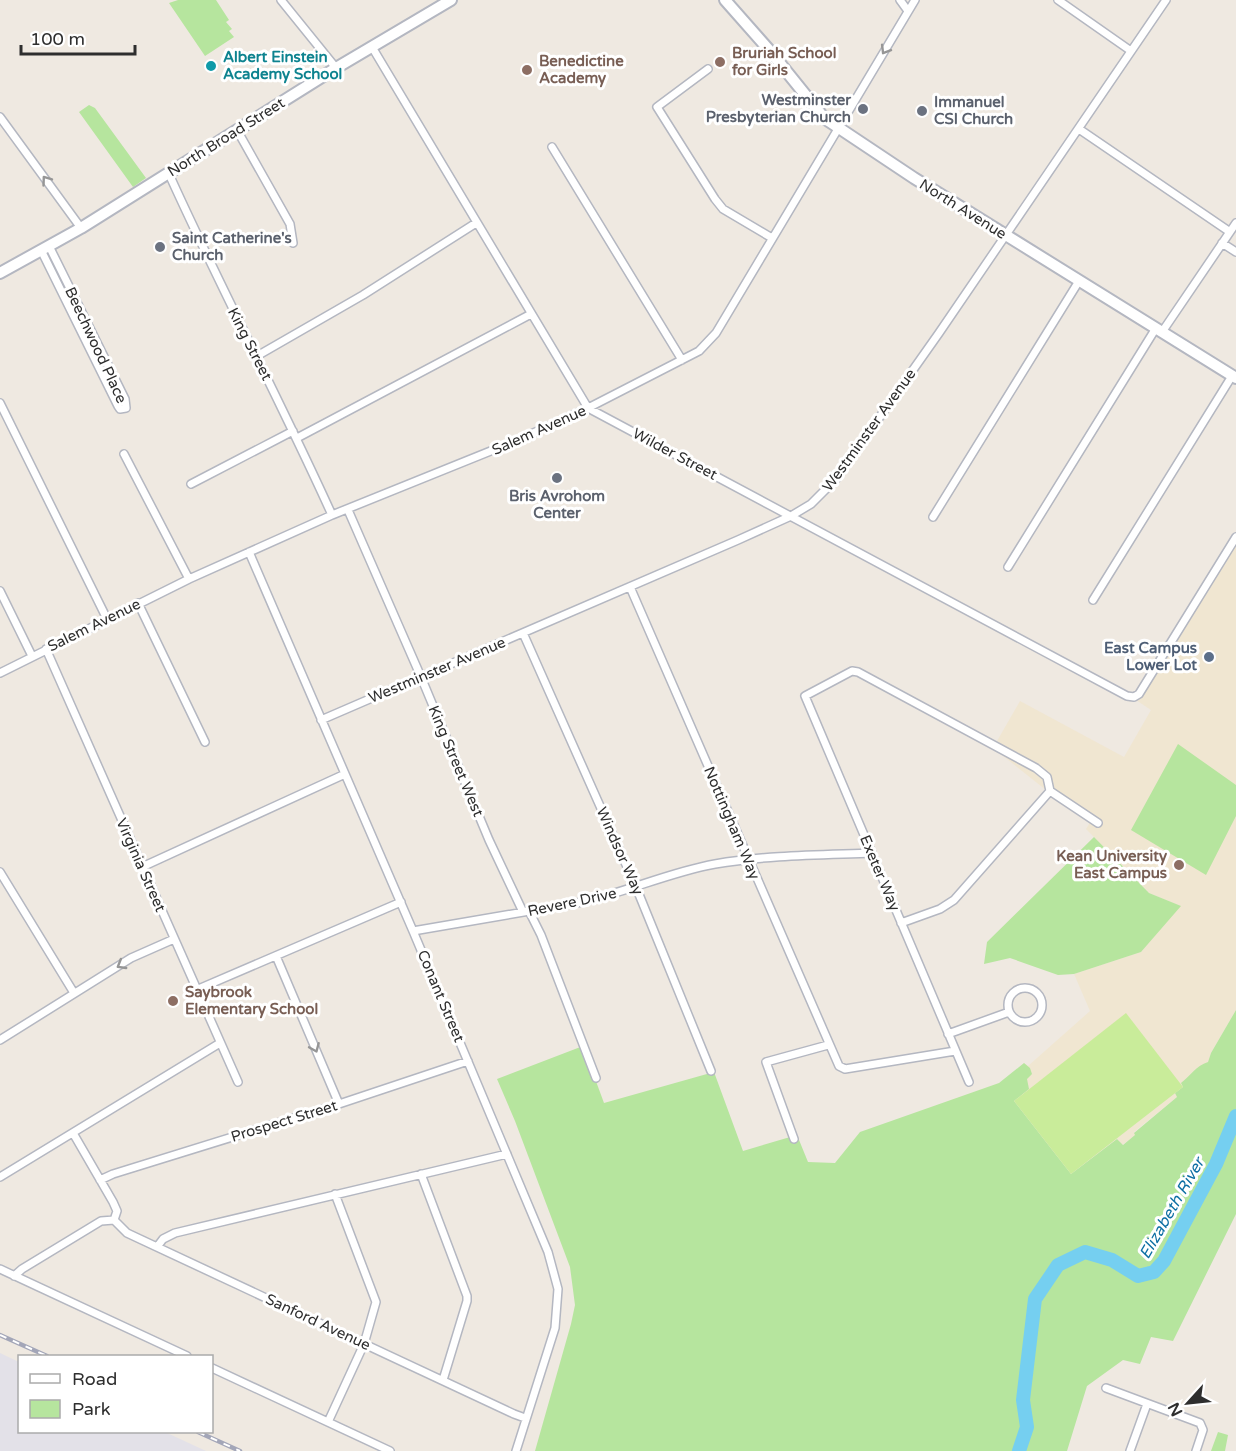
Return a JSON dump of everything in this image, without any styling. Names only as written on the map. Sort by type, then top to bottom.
[{"type":"main road","name":"North Broad Street","points":[[2,268],[81,228],[336,68],[451,0]]},
{"type":"main road","name":"North Avenue","points":[[725,0],[824,118],[1005,235],[1234,377]]},
{"type":"street","points":[[281,0],[336,68]]},
{"type":"street","points":[[900,0],[908,11]]},
{"type":"street","name":"Salem Avenue","points":[[0,673],[189,579],[332,515],[519,440],[588,408],[699,351],[716,333],[915,0]]},
{"type":"street","points":[[1058,0],[1131,51]]},
{"type":"street","name":"Westminster Avenue","points":[[321,720],[630,587],[791,516],[811,504],[836,479],[939,333],[1166,0]]},
{"type":"street","points":[[372,47],[588,408]]},
{"type":"street","points":[[708,69],[657,107],[723,209],[772,238]]},
{"type":"street","points":[[0,117],[81,228]]},
{"type":"street","points":[[1079,129],[1230,232]]},
{"type":"street","points":[[237,130],[290,224],[293,243]]},
{"type":"street","points":[[552,147],[681,360]]},
{"type":"street","name":"King Street","points":[[169,174],[217,280],[257,356],[332,515]]},
{"type":"street","points":[[257,356],[363,295],[476,223]]},
{"type":"street","points":[[1008,567],[1159,330],[1236,223]]},
{"type":"street","points":[[1222,243],[1236,252]]},
{"type":"street","name":"Beechwood Place","points":[[45,248],[78,305],[125,399],[126,408],[120,409],[118,406],[70,309],[45,248]]},
{"type":"street","points":[[933,517],[1079,281]]},
{"type":"street","points":[[70,309],[78,305]]},
{"type":"street","points":[[191,484],[531,314]]},
{"type":"street","points":[[95,360],[103,356]]},
{"type":"street","points":[[1093,600],[1234,377]]},
{"type":"street","points":[[0,403],[106,619]]},
{"type":"street","name":"Wilder Street","points":[[588,408],[1127,696],[1134,697],[1139,694],[1236,537]]},
{"type":"street","points":[[124,454],[189,579]]},
{"type":"street","name":"King Street West","points":[[348,510],[489,840],[526,912],[541,935],[597,1078]]},
{"type":"street","name":"Conant Street","points":[[249,552],[401,902],[548,1252],[558,1289],[555,1328],[516,1451]]},
{"type":"street","name":"Nottingham Way","points":[[630,587],[834,1059],[839,1066],[845,1069],[955,1051]]},
{"type":"street","points":[[0,591],[33,656]]},
{"type":"street","points":[[138,603],[206,742]]},
{"type":"street","name":"Windsor Way","points":[[523,633],[636,887],[711,1071]]},
{"type":"street","name":"Virginia Street","points":[[46,649],[238,1082]]},
{"type":"street","name":"Exeter Way","points":[[969,1082],[806,696],[852,671],[858,672],[1036,768],[1047,777],[1050,791]]},
{"type":"street","points":[[142,867],[345,774]]},
{"type":"street","points":[[901,923],[940,909],[954,900],[1050,791],[1098,823]]},
{"type":"street","name":"Revere Drive","points":[[413,931],[605,897],[698,867],[773,857],[872,853]]},
{"type":"street","points":[[0,872],[74,993]]},
{"type":"street","points":[[196,990],[401,902]]},
{"type":"street","points":[[0,1040],[131,958],[174,939]]},
{"type":"street","points":[[276,956],[339,1104]]},
{"type":"street","points":[[1027,987],[1033,989],[1040,997],[1042,1007],[1032,1020],[1022,1022],[1009,1012],[1007,1002],[1017,989],[1027,987]]},
{"type":"street","points":[[948,1034],[1009,1012]]},
{"type":"street","points":[[0,1177],[220,1043]]},
{"type":"street","points":[[794,1138],[766,1062],[828,1045]]},
{"type":"street","name":"Prospect Street","points":[[100,1180],[113,1173],[339,1104],[468,1061]]},
{"type":"street","points":[[14,1276],[21,1269],[101,1221],[114,1220],[117,1211],[115,1206],[73,1133]]},
{"type":"street","points":[[157,1247],[163,1239],[175,1233],[507,1154]]},
{"type":"street","points":[[421,1174],[467,1296],[443,1380]]},
{"type":"street","points":[[328,1422],[364,1344],[376,1302],[335,1194]]},
{"type":"street","name":"Sanford Avenue","points":[[114,1220],[126,1233],[525,1418]]},
{"type":"street","points":[[0,1269],[186,1355]]},
{"type":"street","points":[[213,1368],[390,1451]]},
{"type":"street","points":[[1106,1389],[1200,1423],[1203,1430],[1196,1451]]},
{"type":"street","points":[[1130,1451],[1147,1404]]},
{"type":"shaded area","name":"Kean University East Campus","points":[[1236,542],[1236,1010],[1208,1062],[1177,1097],[1134,1132],[1136,1135],[1122,1145],[1117,1139],[1071,1174],[1014,1101],[1024,1063],[1028,1066],[1090,1011],[1074,974],[1141,952],[1180,906],[1149,893],[1086,829],[1091,821],[1046,790],[993,748],[1020,701],[1124,757],[1151,710],[1136,700],[1206,586]]},
{"type":"shaded area","points":[[0,1353],[18,1362],[18,1433],[167,1433],[206,1451],[0,1451]]},
{"type":"green space","points":[[178,0],[216,0],[229,20],[226,22],[232,29],[229,31],[234,37],[205,56],[169,3]]},
{"type":"green space","points":[[89,105],[95,108],[146,178],[133,187],[79,112]]},
{"type":"green space","points":[[1178,744],[1236,785],[1236,816],[1206,875],[1131,830]]},
{"type":"green space","points":[[1094,837],[1149,893],[1181,906],[1141,952],[1074,974],[1058,975],[1010,958],[984,964],[987,942]]},
{"type":"green space","points":[[1236,1010],[1236,1214],[1173,1341],[1151,1337],[1140,1364],[1123,1360],[1087,1386],[1067,1451],[535,1451],[575,1305],[570,1267],[497,1079],[583,1046],[604,1103],[714,1072],[743,1151],[797,1135],[808,1162],[835,1163],[860,1132],[999,1083],[1024,1063],[1030,1068],[1032,1074],[1027,1079],[1029,1089],[1014,1101],[1071,1174],[1117,1139],[1123,1145],[1177,1097],[1175,1093],[1183,1087],[1181,1083],[1197,1068],[1208,1062]]},
{"type":"green space","points":[[1126,1013],[1183,1087],[1071,1174],[1014,1101]]},
{"type":"green space","points":[[1218,1432],[1228,1435],[1225,1451],[1211,1451]]},
{"type":"waterway","name":"Elizabeth River","points":[[1019,1451],[1027,1427],[1023,1400],[1035,1299],[1058,1265],[1085,1252],[1112,1260],[1138,1276],[1154,1272],[1164,1261],[1216,1164],[1236,1116]]},
{"type":"railway","points":[[0,1335],[45,1355]]},
{"type":"railway","points":[[200,1433],[240,1451]]},
{"type":"place","name":"Bruriah School for Girls","points":[[720,62]]},
{"type":"place","name":"Albert Einstein Academy School","points":[[211,66]]},
{"type":"place","name":"Benedictine Academy","points":[[527,70]]},
{"type":"place","name":"Westminster Presbyterian Church","points":[[863,109]]},
{"type":"place","name":"Immanuel CSI Church","points":[[922,111]]},
{"type":"place","name":"Saint Catherine's Church","points":[[160,247]]},
{"type":"place","name":"Bris Avrohom Center","points":[[557,478]]},
{"type":"place","name":"East Campus Lower Lot","points":[[1209,657]]},
{"type":"place","name":"Kean University East Campus","points":[[1179,865]]},
{"type":"place","name":"Saybrook Elementary School","points":[[173,1001]]}]
